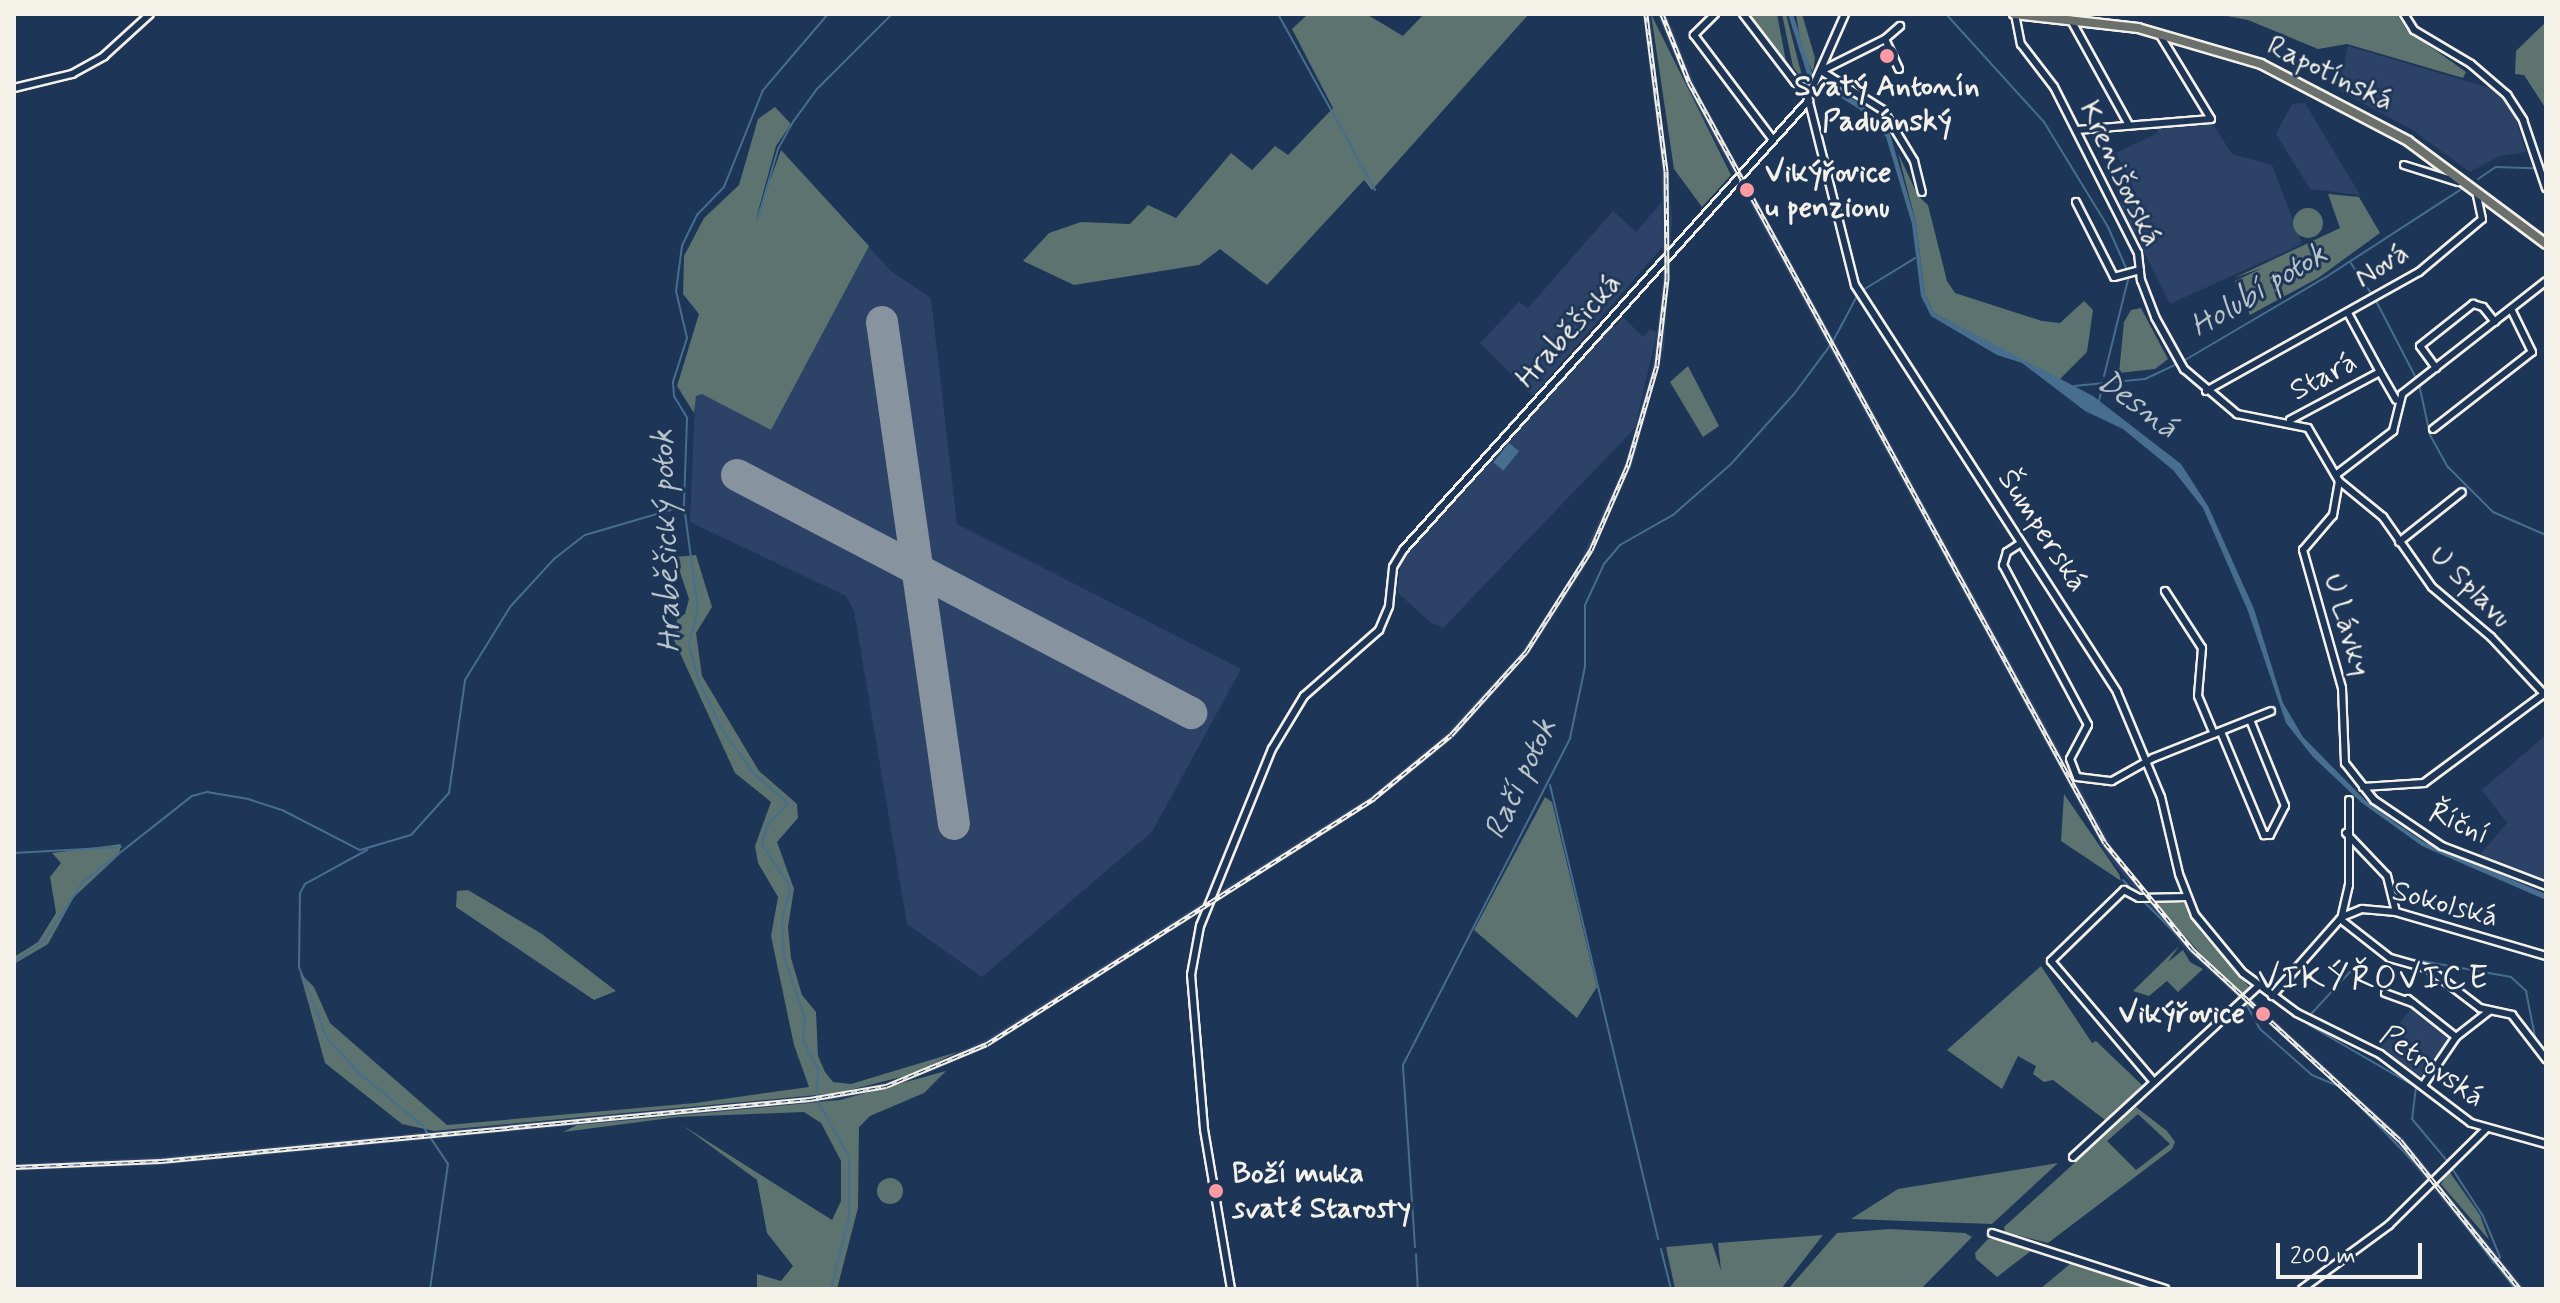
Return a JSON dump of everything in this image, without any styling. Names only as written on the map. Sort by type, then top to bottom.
[{"type":"main road","name":"Rapotínská","points":[[2014,14],[2071,19],[2159,33],[2233,54],[2307,85],[2396,133],[2471,183],[2546,244]]},
{"type":"street","points":[[14,88],[72,74],[104,56],[150,14]]},
{"type":"street","points":[[1715,14],[1695,36],[1773,140]]},
{"type":"street","points":[[1743,14],[1795,82],[1809,91],[1845,14]]},
{"type":"street","name":"Krenišovská","points":[[2014,14],[2021,44],[2054,87],[2138,253],[2140,270],[2155,317],[2176,359],[2206,391]]},
{"type":"street","points":[[2404,14],[2414,30],[2485,75],[2523,120],[2546,188]]},
{"type":"street","points":[[2071,19],[2129,125]]},
{"type":"street","points":[[1820,73],[1885,39],[1900,26]]},
{"type":"street","points":[[2077,130],[2211,119],[2159,33]]},
{"type":"street","points":[[1885,39],[1899,69]]},
{"type":"street","points":[[1820,73],[1883,110],[1914,161],[1922,192]]},
{"type":"street","name":"Šumperská","points":[[1809,91],[1858,293],[2104,669],[2147,761],[2187,897],[2205,930],[2258,986]]},
{"type":"street","name":"Hraběšická","points":[[1231,1289],[1204,1129],[1191,992],[1196,940],[1260,775],[1294,709],[1315,685],[1371,641],[1389,606],[1393,567],[1404,549],[1809,100]]},
{"type":"street","name":"Nová","points":[[2206,391],[2419,272],[2484,215],[2478,195],[2457,181],[2404,165]]},
{"type":"street","points":[[2076,202],[2114,277],[2140,270]]},
{"type":"street","points":[[2338,478],[2393,431],[2396,400],[2546,281]]},
{"type":"street","points":[[2436,368],[2420,346],[2473,304],[2483,307],[2495,322]]},
{"type":"street","points":[[2433,429],[2532,352],[2511,309]]},
{"type":"street","name":"Stará","points":[[2348,313],[2396,400]]},
{"type":"street","name":"Stará","points":[[2289,421],[2380,372]]},
{"type":"street","points":[[2206,391],[2237,414],[2260,421],[2289,421]]},
{"type":"street","name":"U Splavu","points":[[2289,421],[2308,428],[2338,478],[2383,517],[2432,587],[2491,637],[2545,695]]},
{"type":"street","name":"U Lávky","points":[[2338,478],[2333,515],[2303,550],[2342,688],[2345,763],[2363,787]]},
{"type":"street","name":"U Splavu","points":[[2399,542],[2462,492]]},
{"type":"street","points":[[2021,543],[2007,552],[2003,565],[2088,725],[2070,759],[2073,774],[2084,780],[2112,781],[2147,761],[2271,711]]},
{"type":"street","points":[[2165,591],[2202,648],[2198,696],[2264,835],[2270,835],[2283,816],[2285,806],[2250,720]]},
{"type":"street","points":[[2363,787],[2424,783],[2545,695]]},
{"type":"street","name":"Říční","points":[[2363,787],[2389,812],[2442,846],[2546,886]]},
{"type":"street","points":[[2272,996],[2345,915],[2349,880],[2346,835],[2349,800]]},
{"type":"street","points":[[2346,835],[2387,876],[2396,912]]},
{"type":"street","points":[[2154,1082],[2051,961],[2124,890],[2139,898],[2187,897]]},
{"type":"street","name":"Sokolská","points":[[2345,915],[2396,912],[2546,956]]},
{"type":"street","points":[[2345,915],[2390,958],[2429,969],[2489,1011],[2517,1019],[2546,1059]]},
{"type":"street","points":[[2073,1157],[2258,986]]},
{"type":"street","name":"Petrovská","points":[[2258,986],[2424,1084],[2458,1114],[2485,1130],[2546,1144]]},
{"type":"street","points":[[2385,993],[2410,1001],[2456,1037]]},
{"type":"street","points":[[2424,1084],[2456,1037],[2489,1011]]},
{"type":"street","points":[[2302,1289],[2389,1225],[2485,1130]]},
{"type":"street","points":[[1992,1233],[2114,1268],[2165,1289]]},
{"type":"shaded area","points":[[1643,14],[1650,14],[1672,218],[1664,349],[1632,466],[1584,569],[1529,654],[1454,738],[1376,801],[989,1047],[890,1089],[823,1102],[162,1165],[14,1171],[14,1164],[161,1157],[822,1095],[888,1082],[985,1040],[1372,795],[1448,732],[1523,650],[1578,566],[1625,464],[1653,364],[1663,279],[1662,171]]},
{"type":"shaded area","points":[[1657,14],[1666,14],[1698,92],[2114,850],[2193,945],[2403,1138],[2525,1289],[2515,1289],[2383,1128],[2187,951],[2107,855],[1691,96]]},
{"type":"shaded area","points":[[1788,14],[1793,14],[1812,73],[1862,105],[1890,134],[1916,223],[1925,295],[1934,313],[2093,396],[2181,464],[2208,506],[2254,609],[2283,703],[2303,737],[2365,800],[2424,842],[2546,894],[2546,900],[2422,846],[2362,803],[2313,757],[2286,723],[2248,611],[2203,508],[2173,470],[2123,429],[2085,411],[2022,363],[1997,355],[1931,316],[1921,296],[1912,224],[1886,137],[1859,109],[1808,77]]},
{"type":"shaded area","points":[[2348,46],[2497,90],[2514,112],[2526,152],[2500,156],[2470,172],[2411,129],[2338,90]]},
{"type":"shaded area","points":[[2305,103],[2360,195],[2310,189],[2276,134],[2292,104]]},
{"type":"shaded area","points":[[2210,120],[2232,154],[2272,165],[2302,244],[2170,304],[2119,202],[2136,193],[2116,153],[2158,133],[2156,125]]},
{"type":"shaded area","points":[[788,160],[892,272],[931,298],[957,524],[1241,669],[1152,832],[982,977],[907,924],[854,611],[846,596],[690,522],[696,377]]},
{"type":"shaded area","points":[[1662,202],[1663,246],[1533,396],[1480,343],[1519,302],[1528,308],[1613,211],[1636,232]]},
{"type":"shaded area","points":[[1623,317],[1643,337],[1650,329],[1657,332],[1635,428],[1443,628],[1431,623],[1397,592],[1401,559],[1607,325],[1615,327]]},
{"type":"shaded area","points":[[1509,443],[1519,451],[1503,471],[1493,462]]},
{"type":"shaded area","points":[[2546,735],[2546,883],[2478,857],[2507,823],[2482,790]]},
{"type":"shaded area","points":[[2413,1006],[2451,1039],[2424,1079],[2378,1051]]},
{"type":"green space","points":[[1308,14],[1366,14],[1403,36],[1424,14],[1529,14],[1372,190],[1364,180],[1267,285],[1220,249],[1199,265],[1074,285],[1023,261],[1049,233],[1081,222],[1130,224],[1148,205],[1176,218],[1231,153],[1252,170],[1275,146],[1288,155],[1333,108],[1292,29]]},
{"type":"green space","points":[[1651,14],[1731,175],[1702,207],[1674,169]]},
{"type":"green space","points":[[1747,14],[1777,14],[1787,67]]},
{"type":"green space","points":[[1782,14],[1786,14],[1803,80],[1793,67]]},
{"type":"green space","points":[[1796,14],[1802,14],[1815,58],[1813,72],[1802,51]]},
{"type":"green space","points":[[2216,14],[2397,14],[2406,29],[2466,72],[2463,78],[2347,44],[2318,49],[2248,20]]},
{"type":"green space","points":[[2546,22],[2546,109],[2524,75],[2515,74],[2516,51]]},
{"type":"green space","points":[[775,107],[791,124],[776,146],[756,219],[781,150],[869,246],[771,430],[702,394],[696,396],[694,413],[677,386],[699,314],[683,294],[684,256],[704,218],[739,185],[758,119]]},
{"type":"green space","points":[[1898,153],[1918,196],[1928,205],[1947,281],[1955,293],[2042,321],[2060,323],[2084,301],[2093,310],[2087,352],[2059,380],[1934,313],[1925,295],[1916,223]]},
{"type":"green space","points":[[2328,194],[2359,197],[2380,233],[2318,278],[2250,315],[2235,281],[2262,268],[2234,278],[2340,228]]},
{"type":"green space","points":[[2308,208],[2319,212],[2323,223],[2319,234],[2308,238],[2297,234],[2293,223],[2297,212]]},
{"type":"green space","points":[[2141,308],[2168,359],[2155,369],[2119,373],[2124,322],[2131,310]]},
{"type":"green space","points":[[1688,366],[1719,426],[1703,437],[1670,382]]},
{"type":"green space","points":[[696,555],[712,607],[696,633],[702,676],[759,771],[797,804],[798,818],[777,842],[794,889],[788,927],[791,958],[802,995],[816,1012],[818,1056],[825,1072],[833,1082],[851,1084],[957,1052],[913,1074],[838,1093],[434,1131],[402,1124],[325,1063],[300,973],[314,987],[330,1023],[447,1125],[695,1103],[809,1087],[794,1045],[771,936],[778,897],[758,863],[755,846],[771,802],[735,773],[674,640],[677,619],[685,614],[689,599],[675,557]]},
{"type":"green space","points":[[2064,794],[2119,874],[2121,881],[2061,841]]},
{"type":"green space","points":[[1545,797],[1552,802],[1597,987],[1577,1018],[1474,930]]},
{"type":"green space","points":[[121,844],[119,855],[74,897],[48,944],[14,964],[14,957],[38,942],[56,913],[50,877],[61,863],[52,853]]},
{"type":"green space","points":[[468,890],[542,934],[616,991],[594,1000],[456,907],[457,891]]},
{"type":"green space","points":[[2153,900],[2184,901],[2200,931],[2251,989],[2245,995],[2215,970]]},
{"type":"green space","points":[[2179,946],[2168,962],[2183,950],[2190,962],[2203,969],[2178,992],[2167,981],[2149,996],[2133,991]]},
{"type":"green space","points":[[2041,966],[2092,1043],[2096,1041],[2143,1086],[2105,1120],[2053,1080],[2044,1082],[2033,1074],[2036,1066],[2018,1056],[2002,1089],[1947,1050]]},
{"type":"green space","points":[[946,1071],[924,1093],[870,1116],[859,1127],[858,1208],[837,1289],[757,1289],[757,1274],[781,1281],[793,1266],[767,1233],[757,1180],[682,1125],[832,1220],[841,1201],[841,1161],[821,1123],[804,1112],[678,1117],[563,1132],[577,1125],[840,1100]]},
{"type":"green space","points":[[2136,1107],[2167,1131],[2175,1142],[2172,1149],[2048,1243],[2005,1232],[2004,1227]],"holes":[[[2138,1114],[2170,1144],[2136,1170],[2107,1141]]]},
{"type":"green space","points":[[2058,1163],[1992,1224],[1851,1219],[1898,1189]]},
{"type":"green space","points":[[2449,1171],[2480,1215],[2489,1240],[2441,1184]]},
{"type":"green space","points":[[890,1178],[899,1182],[903,1191],[899,1200],[890,1204],[881,1200],[877,1191],[881,1182]]},
{"type":"green space","points":[[1890,1229],[1965,1233],[1972,1237],[1921,1289],[1788,1289],[1837,1233]]},
{"type":"green space","points":[[1823,1235],[1781,1289],[1675,1289],[1666,1247],[1712,1243],[1721,1270],[1718,1243]]},
{"type":"green space","points":[[1988,1239],[2036,1247],[1997,1277],[1976,1259],[1975,1253]]},
{"type":"green space","points":[[2076,1259],[2156,1289],[2040,1289]]},
{"type":"waterway","name":"Hraběšický potok","points":[[828,14],[763,90],[724,187],[697,215],[682,246],[676,291],[687,338],[673,382],[674,396],[687,418],[684,506],[698,609],[689,646],[699,681],[722,730],[756,776],[788,803],[767,826],[762,844],[790,887],[782,922],[784,957],[805,1019],[803,1041],[818,1069],[817,1100],[849,1156],[849,1218],[831,1289]]},
{"type":"waterway","points":[[757,221],[778,149],[793,122],[816,90],[892,14]]},
{"type":"waterway","points":[[1278,14],[1375,190]]},
{"type":"waterway","points":[[1946,14],[2044,122],[2108,227],[2127,270]]},
{"type":"waterway","name":"Holubí potok","points":[[2478,179],[2496,167],[2534,168]]},
{"type":"waterway","name":"Holubí potok","points":[[2074,386],[2145,379],[2180,363],[2326,277],[2460,190]]},
{"type":"waterway","name":"Račí potok","points":[[1863,290],[1915,258]]},
{"type":"waterway","points":[[2350,262],[2372,295]]},
{"type":"waterway","name":"Desná","points":[[2104,376],[2129,276]]},
{"type":"waterway","name":"Račí potok","points":[[1415,1247],[1403,1065],[1570,738],[1585,667],[1585,605],[1604,564],[1620,545],[1673,515],[1731,464],[1794,394],[1832,343],[1858,294]]},
{"type":"waterway","points":[[2376,301],[2416,378]]},
{"type":"waterway","points":[[2419,384],[2430,435],[2448,467],[2493,512],[2546,535]]},
{"type":"waterway","name":"Desná","points":[[2098,405],[2102,387]]},
{"type":"waterway","points":[[14,962],[44,941],[83,882],[192,796],[207,792],[248,799],[284,811],[360,850],[411,835],[449,793],[465,680],[510,607],[554,559],[585,535],[684,506]]},
{"type":"waterway","points":[[1550,785],[1658,1239]]},
{"type":"waterway","points":[[2346,808],[2347,840]]},
{"type":"waterway","points":[[14,853],[121,847]]},
{"type":"waterway","points":[[367,850],[305,884],[300,893],[299,967],[327,1038],[359,1073],[422,1125],[448,1164],[430,1289]]},
{"type":"waterway","points":[[2347,911],[2352,858]]},
{"type":"waterway","points":[[2123,880],[2136,894]]},
{"type":"waterway","points":[[2143,901],[2242,999]]},
{"type":"waterway","points":[[2380,946],[2394,956],[2511,977],[2526,991],[2536,1042]]},
{"type":"waterway","points":[[2311,1014],[2360,961]]},
{"type":"waterway","points":[[2245,1002],[2260,1029],[2312,1075],[2342,1088],[2431,1180]]},
{"type":"waterway","points":[[2225,1022],[2245,1003]]},
{"type":"waterway","points":[[2309,1025],[2416,1087],[2412,1119],[2448,1162]]},
{"type":"waterway","points":[[2140,1100],[2221,1026]]},
{"type":"waterway","points":[[2453,1170],[2483,1216],[2500,1257],[2495,1263],[2515,1289]]},
{"type":"waterway","points":[[2435,1185],[2494,1263]]},
{"type":"waterway","points":[[1661,1249],[1671,1289]]},
{"type":"waterway","name":"Račí potok","points":[[1416,1254],[1418,1289]]},
{"type":"runway","points":[[882,322],[954,824]]},
{"type":"runway","points":[[737,475],[1191,713]]},
{"type":"railway","points":[[14,1167],[161,1161],[810,1099],[886,1086],[987,1044],[1374,798],[1451,735],[1526,652],[1591,550],[1628,465],[1657,365],[1667,279],[1666,171],[1646,14]]},
{"type":"railway","points":[[1662,14],[1689,82],[2105,843],[2192,949],[2400,1140],[2520,1289]]},
{"type":"place","name":"Svatý Antonín Paduánský","points":[[1887,56]]},
{"type":"place","name":"Vikýřovice u penzionu","points":[[1747,190]]},
{"type":"place","name":"Vikýřovice","points":[[2263,1014]]},
{"type":"place","name":"Boží muka svaté Starosty","points":[[1216,1191]]},
{"type":"district","name":"VIKÝŘOVICE","points":[[2374,979]]}]
